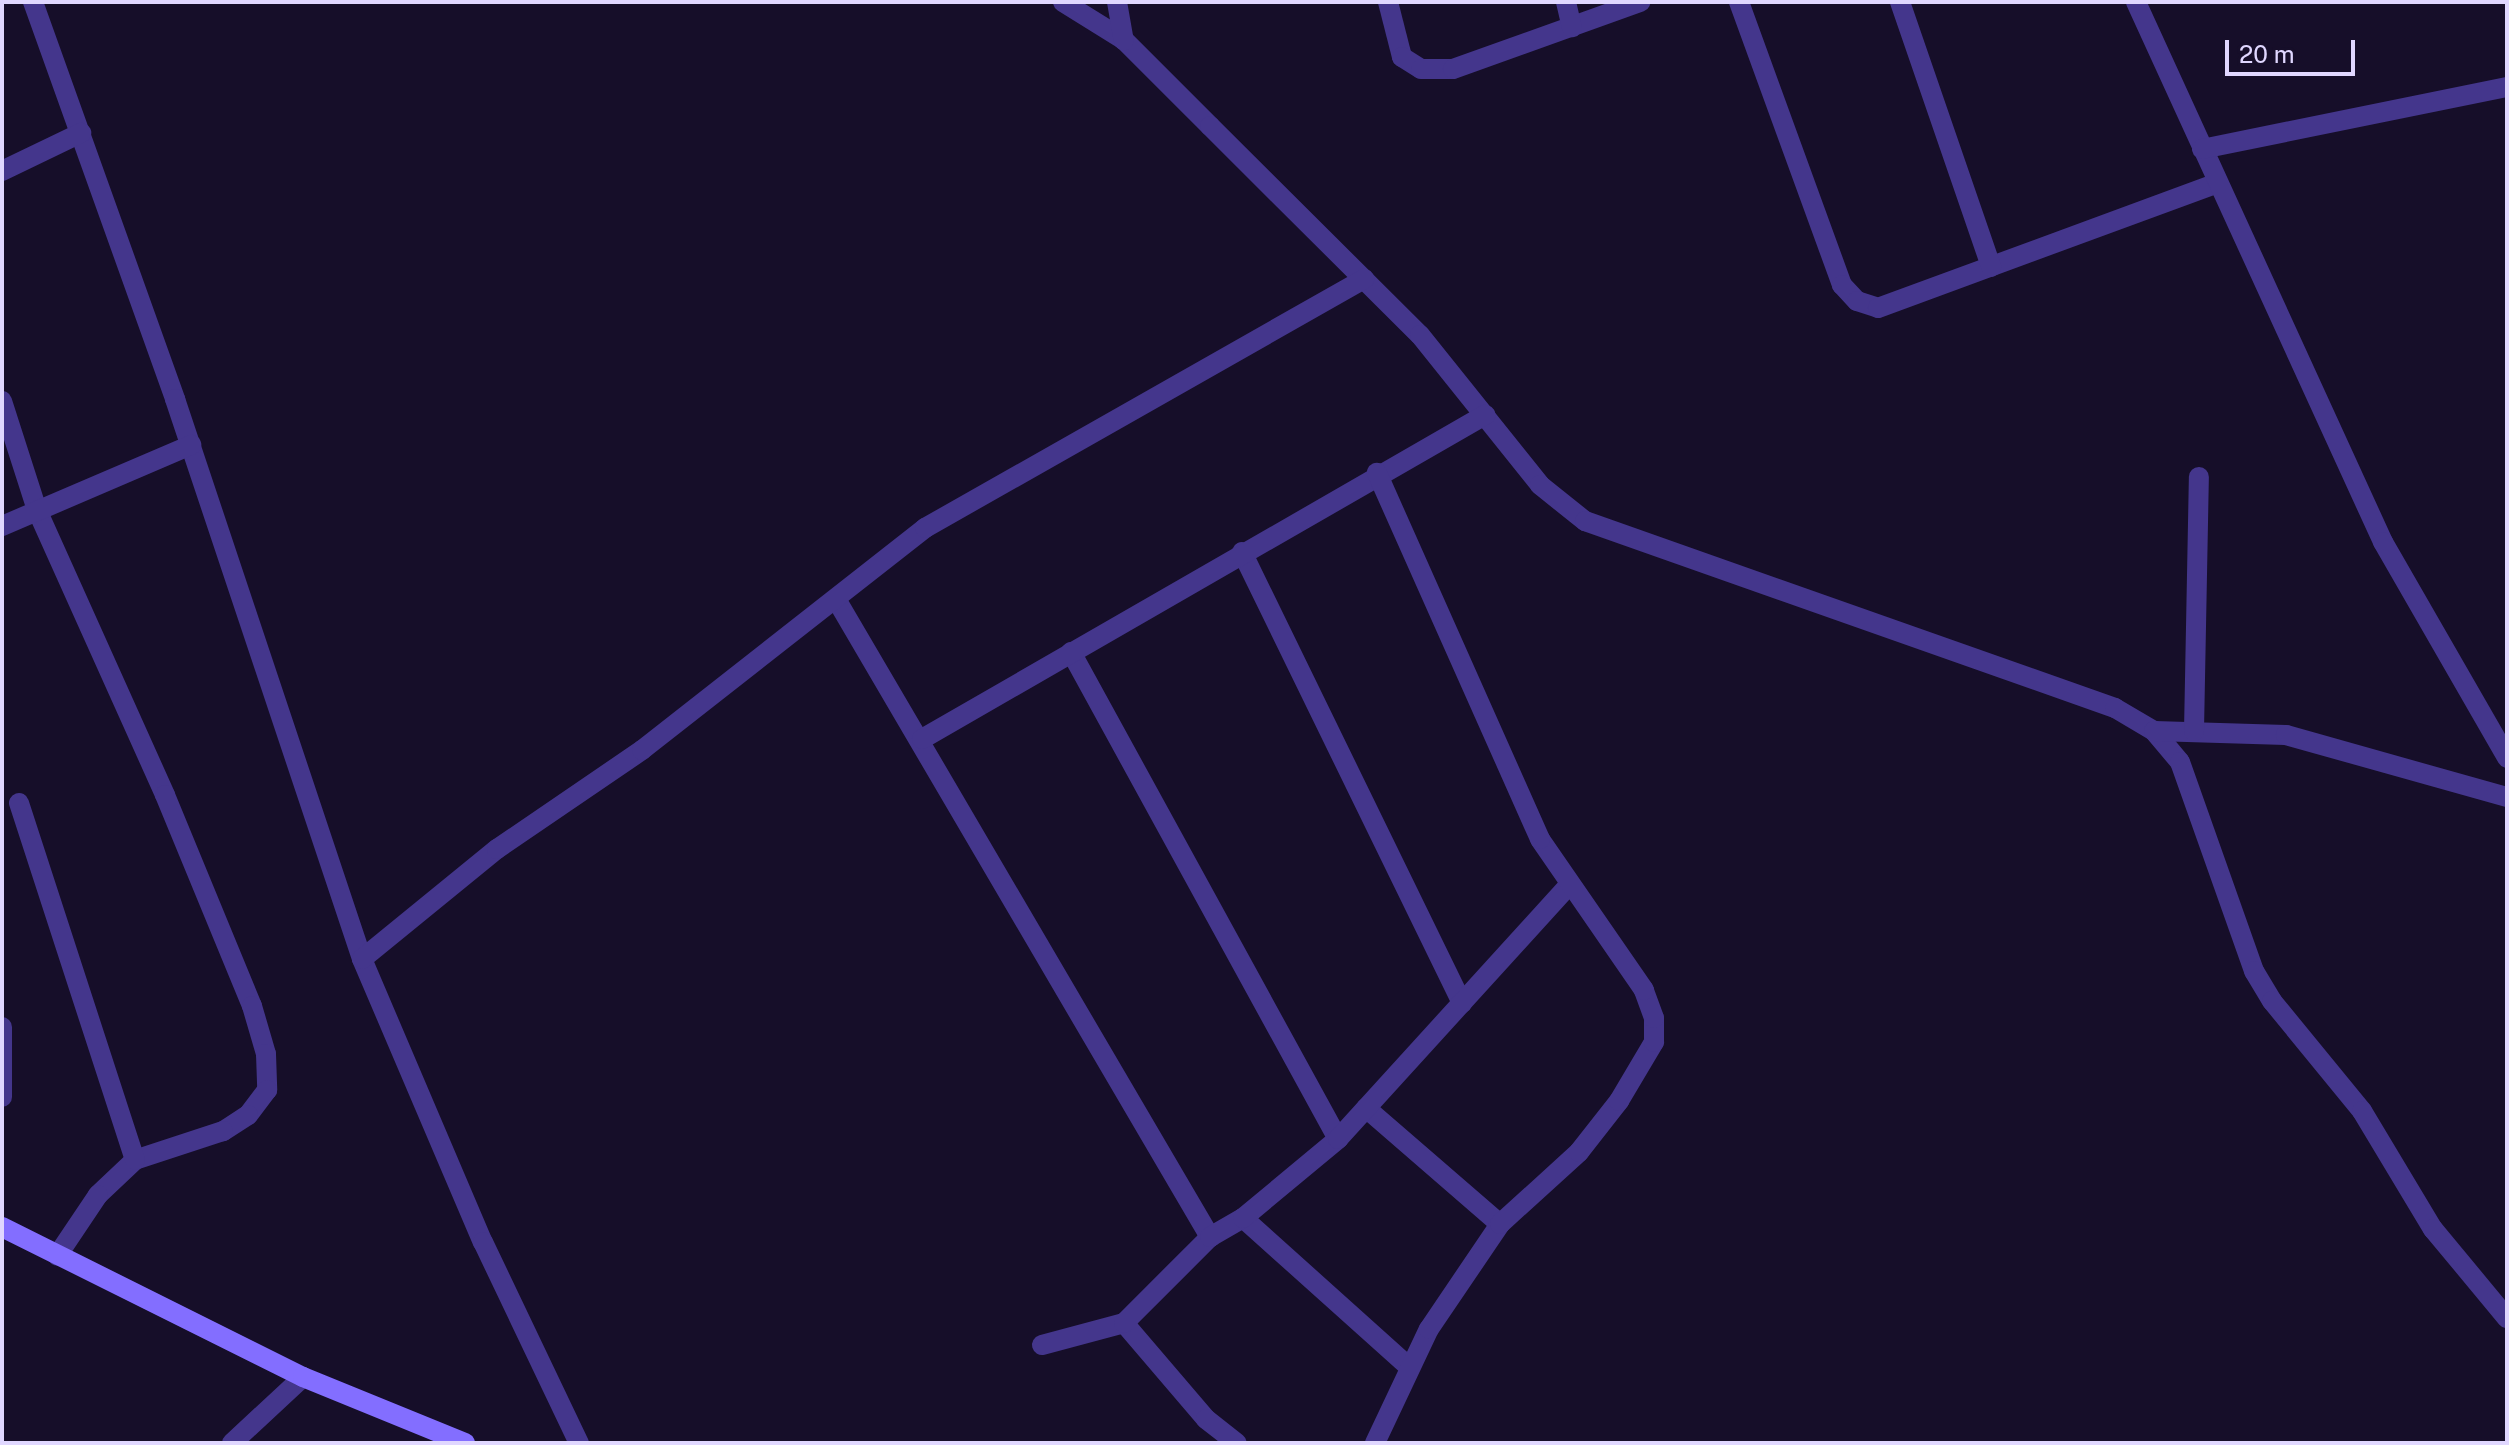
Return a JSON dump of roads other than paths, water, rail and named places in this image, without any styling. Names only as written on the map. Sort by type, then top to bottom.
[{"type":"main road","points":[[2,1227],[303,1377],[465,1443]]},
{"type":"street","points":[[33,2],[191,445],[362,959],[483,1242],[579,1443]]},
{"type":"street","points":[[1063,2],[1124,40],[1420,335],[1540,485],[1585,521],[2115,708],[2154,731],[2180,762],[2254,971],[2272,1001],[2362,1111],[2433,1229],[2507,1318]]},
{"type":"street","points":[[1117,2],[1124,40]]},
{"type":"street","points":[[1388,2],[1402,57],[1421,69],[1453,69],[1640,2]]},
{"type":"street","points":[[1566,2],[1572,27]]},
{"type":"street","points":[[1739,2],[1842,285],[1857,301],[1878,308],[2218,183]]},
{"type":"street","points":[[1900,2],[1991,267]]},
{"type":"street","points":[[2136,2],[2383,542],[2507,758]]},
{"type":"street","points":[[2202,149],[2507,87]]},
{"type":"street","points":[[2,171],[81,133]]},
{"type":"street","points":[[362,959],[497,849],[642,750],[925,528],[1364,279]]},
{"type":"street","points":[[2,401],[37,510],[165,795],[252,1006],[266,1054],[267,1090],[248,1115],[223,1131],[175,1142],[135,1160],[98,1195],[57,1256]]},
{"type":"street","points":[[922,739],[1377,473],[1485,415]]},
{"type":"street","points":[[2,526],[191,445]]},
{"type":"street","points":[[1375,1443],[1410,1368],[1500,1224],[1579,1152],[1619,1101],[1654,1042],[1654,1018],[1644,990],[1540,839],[1377,473]]},
{"type":"street","points":[[2194,731],[2199,477]]},
{"type":"street","points":[[1242,552],[1462,1003]]},
{"type":"street","points":[[836,599],[922,739],[1210,1237]]},
{"type":"street","points":[[1071,652],[1338,1139]]},
{"type":"street","points":[[2154,731],[2286,735],[2507,797]]},
{"type":"street","points":[[19,803],[135,1160]]},
{"type":"street","points":[[1042,1345],[1124,1323],[1210,1237],[1243,1218],[1338,1139],[1569,885]]},
{"type":"street","points":[[2,1027],[2,1097]]},
{"type":"street","points":[[1366,1108],[1500,1224]]},
{"type":"street","points":[[1243,1218],[1410,1368]]},
{"type":"street","points":[[1124,1323],[1206,1419],[1237,1443]]},
{"type":"street","points":[[232,1443],[303,1377]]}]
